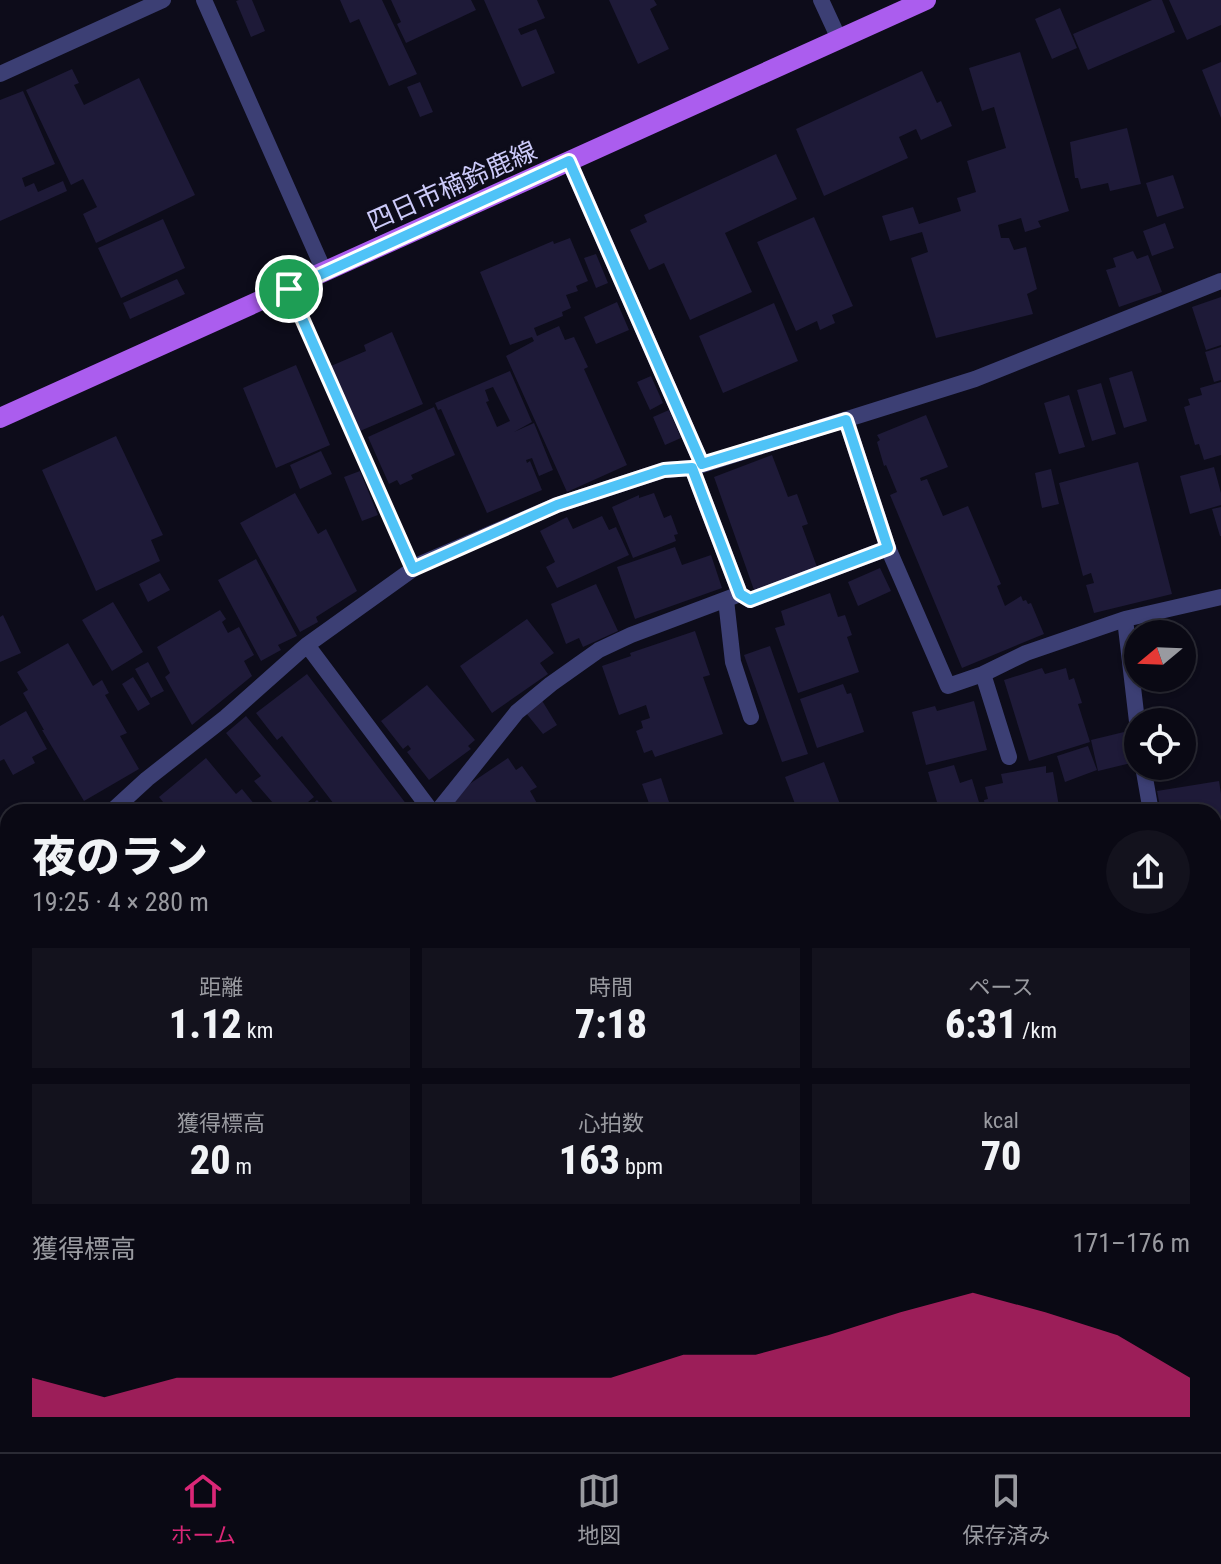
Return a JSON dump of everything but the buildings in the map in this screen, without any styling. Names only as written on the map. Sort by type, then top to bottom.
[{"type":"main road","name":"四日市楠鈴鹿線","points":[[0,418],[926,0]]},
{"type":"street","points":[[0,74],[163,0]]},
{"type":"street","points":[[204,0],[325,273]]},
{"type":"street","points":[[821,0],[839,39]]},
{"type":"street","points":[[569,161],[697,466],[739,598],[733,662],[751,717]]},
{"type":"street","points":[[120,804],[226,717],[307,645],[413,569],[557,505],[664,470],[697,466],[975,379],[1221,281]]},
{"type":"street","points":[[846,420],[888,548],[948,686],[983,674],[1026,653],[1125,619],[1221,597]]},
{"type":"street","points":[[441,804],[517,712],[599,650],[631,635],[888,548]]},
{"type":"street","points":[[1125,619],[1135,708]]},
{"type":"street","points":[[307,645],[428,804]]},
{"type":"street","points":[[983,674],[1009,757]]},
{"type":"street","points":[[1145,780],[1150,804]]},
{"type":"path","points":[[289,289],[413,569]]},
{"type":"route","points":[[569,161],[702,464],[846,420],[888,548],[750,600],[740,594],[692,468],[664,470],[557,505],[413,569],[289,289],[569,161]]}]
